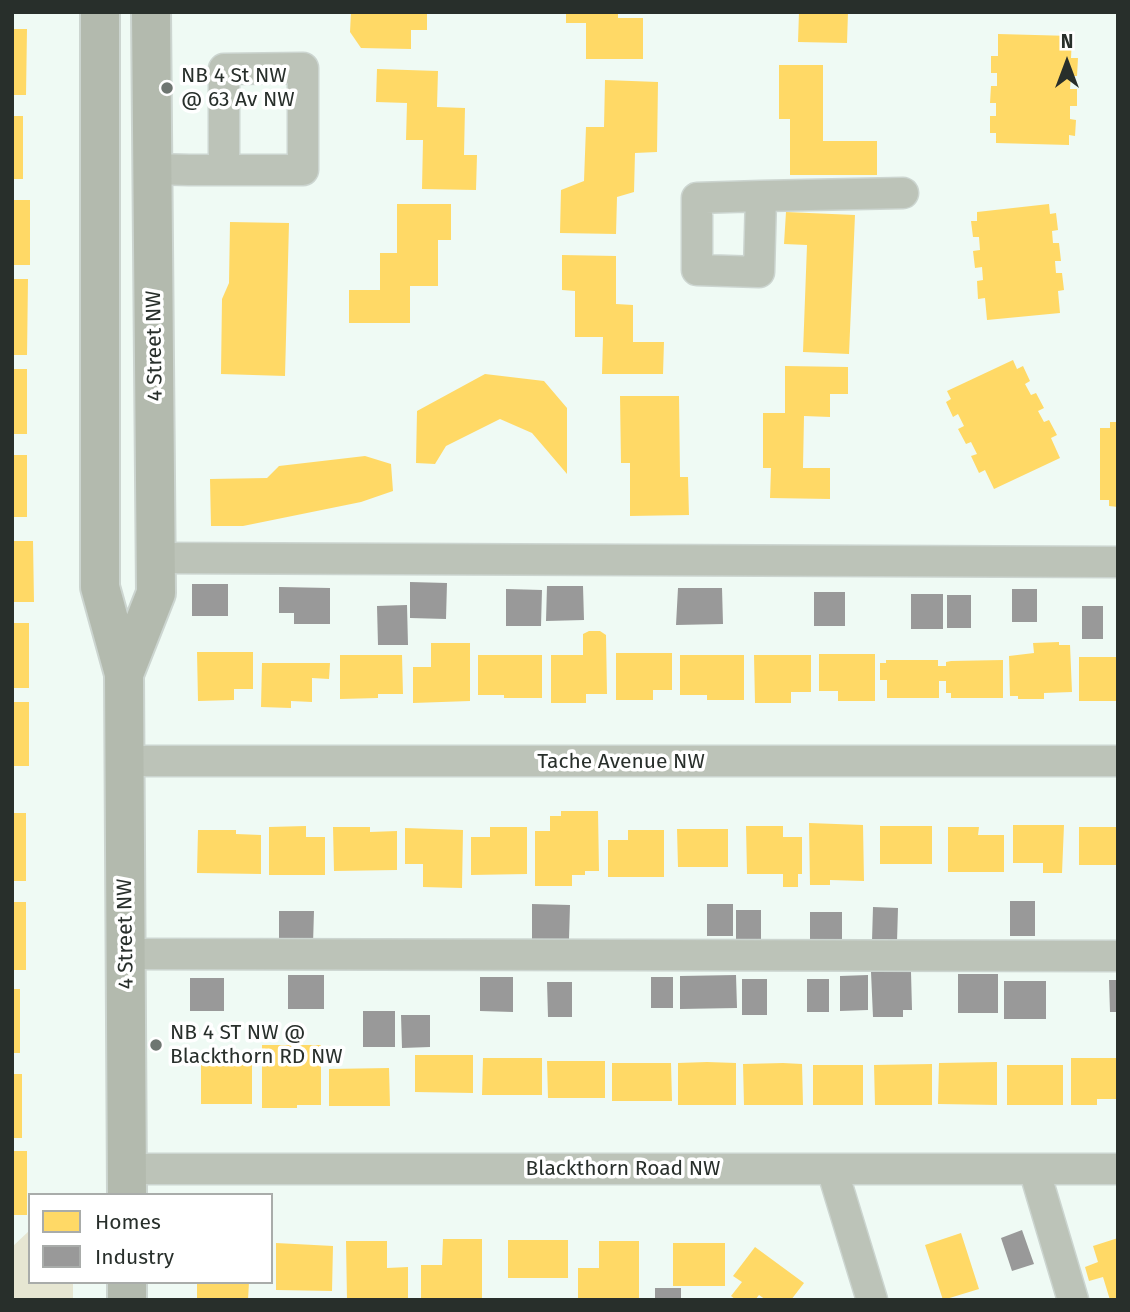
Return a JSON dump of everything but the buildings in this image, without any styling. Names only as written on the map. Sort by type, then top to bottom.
[{"type":"main road","name":"4 Street NW","points":[[100,12],[100,587],[124,674],[127,1182]]},
{"type":"main road","name":"4 Street NW","points":[[124,674],[156,593],[151,12]]},
{"type":"street","points":[[153,169],[224,170]]},
{"type":"street","points":[[761,196],[903,193]]},
{"type":"street","points":[[157,558],[1118,562]]},
{"type":"street","name":"Tache Avenue NW","points":[[124,761],[1118,761]]},
{"type":"street","points":[[127,954],[1118,956]]},
{"type":"street","points":[[832,1170],[872,1300]]},
{"type":"street","name":"Blackthorn Road NW","points":[[127,1182],[832,1170],[1118,1170]]},
{"type":"street","points":[[1034,1170],[1073,1300]]},
{"type":"green space","points":[[28,1232],[28,1284],[73,1284],[73,1300],[12,1300],[12,1247]]},
{"type":"place","name":"NB 4 St NW @ 63 Av NW","points":[[167,88]]},
{"type":"place","name":"NB 4 ST NW @ Blackthorn RD NW","points":[[156,1045]]}]
